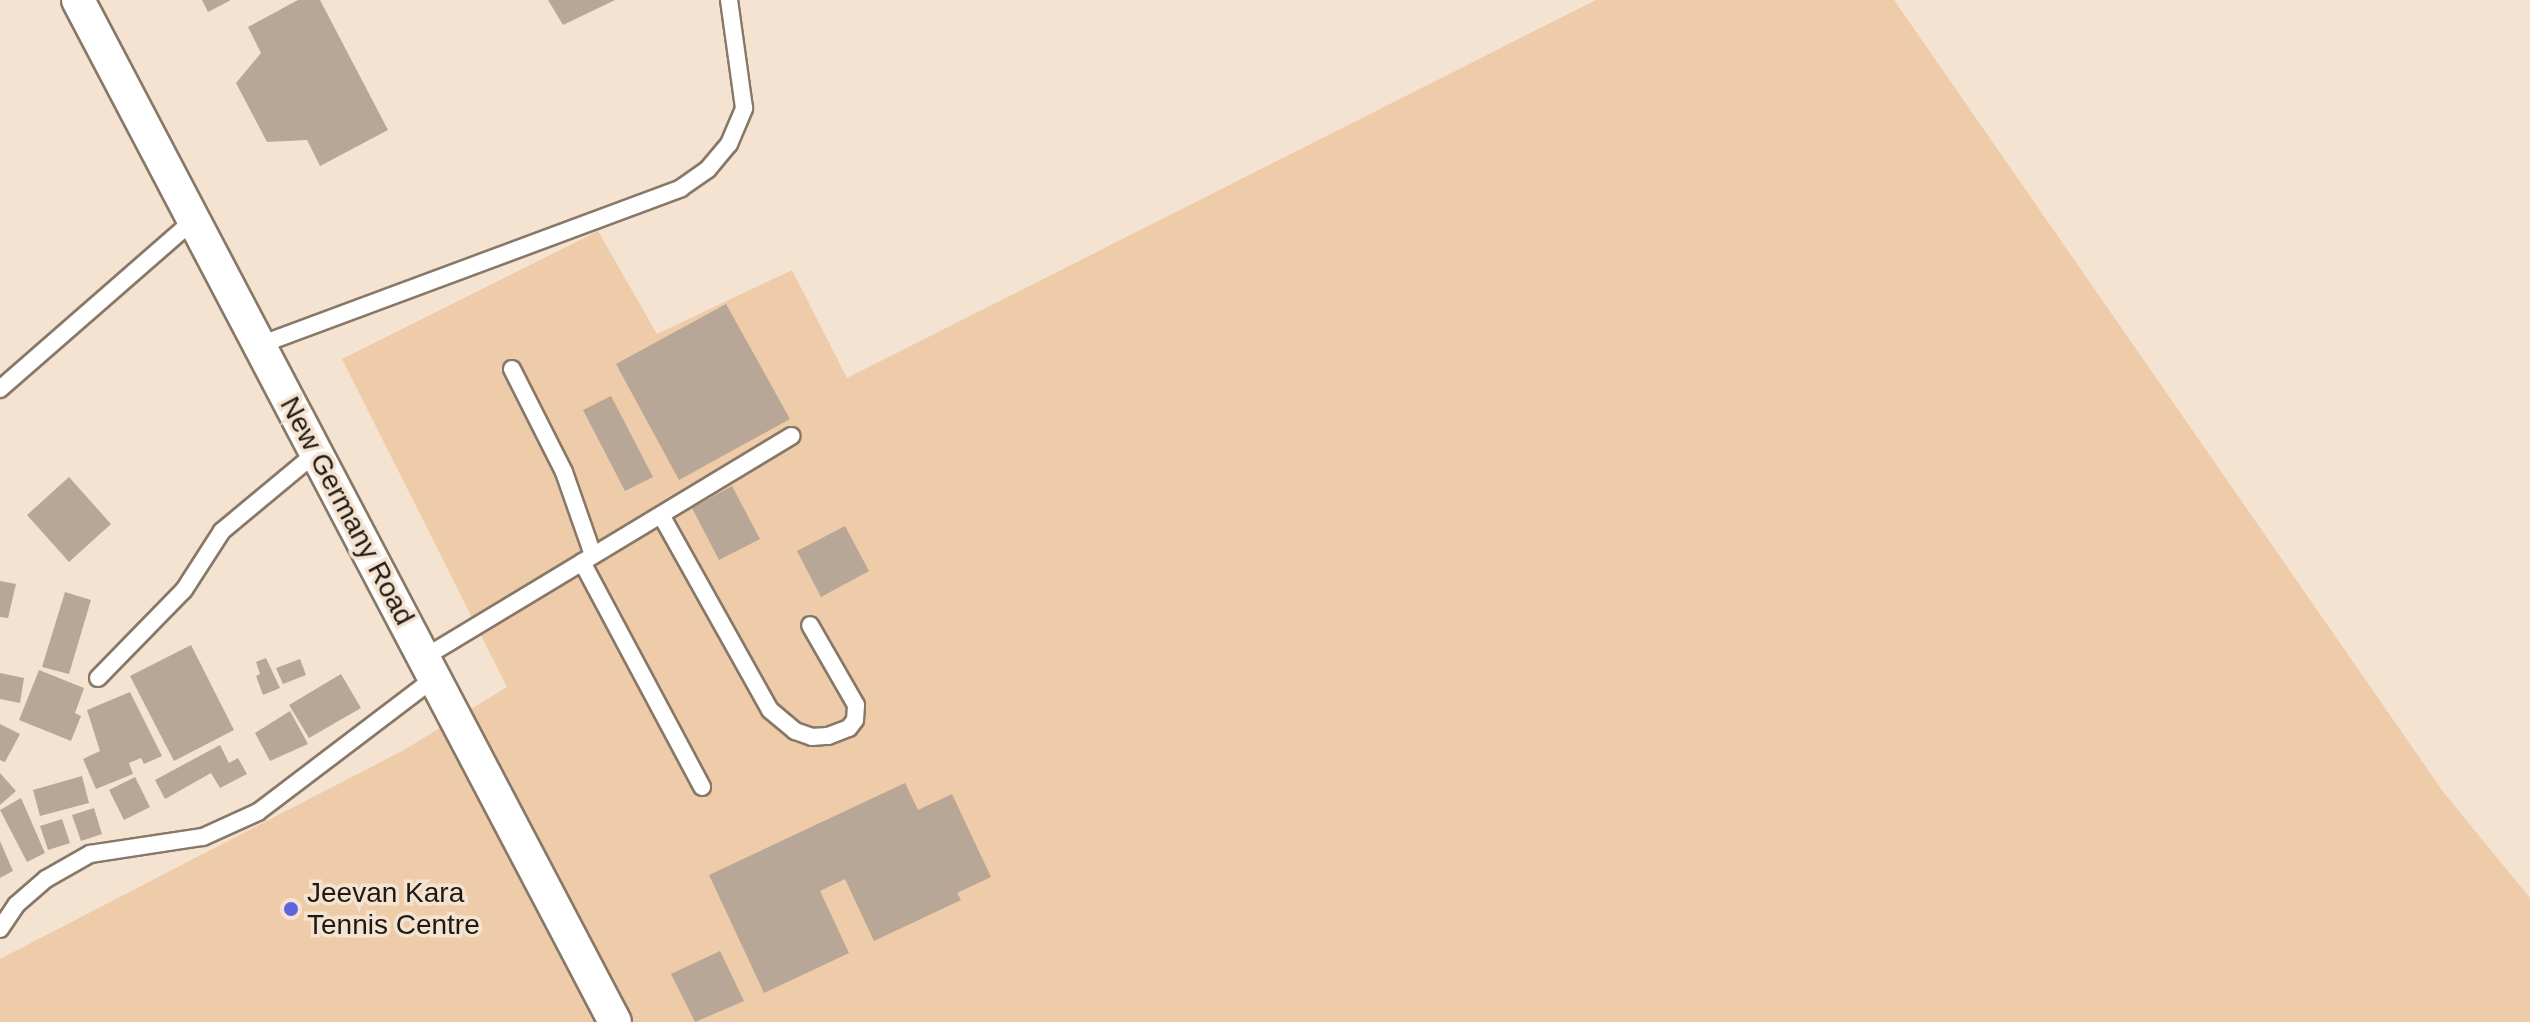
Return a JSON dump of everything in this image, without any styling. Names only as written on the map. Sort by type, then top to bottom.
[{"type":"street","name":"New Germany Road","points":[[78,0],[257,346],[431,667],[615,1022]]},
{"type":"lane","points":[[257,346],[681,188],[708,169],[729,144],[744,108],[729,0]]},
{"type":"lane","points":[[0,389],[194,220]]},
{"type":"lane","points":[[512,369],[564,472],[587,559],[702,787]]},
{"type":"lane","points":[[0,929],[16,905],[46,879],[90,854],[203,837],[258,812],[431,667],[587,559],[791,436]]},
{"type":"lane","points":[[98,678],[184,590],[222,531],[316,453]]},
{"type":"lane","points":[[661,515],[770,710],[795,731],[812,737],[828,736],[849,728],[855,720],[856,705],[810,625]]},
{"type":"shaded area","points":[[1596,0],[1894,0],[2444,793],[2530,898],[2530,1022],[0,1022],[0,959],[404,750],[507,687],[342,359],[598,231],[657,334],[792,270],[847,378]]},
{"type":"building","points":[[202,0],[231,0],[208,12]]},
{"type":"building","points":[[298,0],[320,0],[388,130],[320,166],[307,140],[267,142],[236,83],[261,53],[248,27]]},
{"type":"building","points":[[548,0],[615,0],[563,25]]},
{"type":"building","points":[[726,304],[790,419],[679,480],[616,364]]},
{"type":"building","points":[[611,396],[653,477],[625,491],[583,410]]},
{"type":"building","points":[[69,477],[111,524],[69,562],[27,515]]},
{"type":"building","points":[[732,486],[760,539],[719,560],[692,508]]},
{"type":"building","points":[[845,526],[869,571],[821,597],[797,551]]},
{"type":"building","points":[[0,581],[16,584],[8,618],[0,617]]},
{"type":"building","points":[[65,592],[91,600],[69,674],[42,667]]},
{"type":"building","points":[[191,645],[234,730],[174,761],[130,676]]},
{"type":"building","points":[[266,658],[280,688],[263,695],[256,676],[260,674],[256,662]]},
{"type":"building","points":[[300,659],[306,675],[283,684],[276,668]]},
{"type":"building","points":[[39,670],[84,688],[75,713],[81,716],[71,741],[19,720]]},
{"type":"building","points":[[0,673],[24,678],[20,703],[0,699]]},
{"type":"building","points":[[341,674],[361,708],[309,738],[289,705]]},
{"type":"building","points":[[130,692],[162,756],[144,764],[141,758],[129,763],[133,774],[96,789],[83,759],[100,751],[87,710]]},
{"type":"building","points":[[290,711],[308,744],[270,761],[255,733]]},
{"type":"building","points":[[0,724],[20,734],[5,762],[0,760]]},
{"type":"building","points":[[220,745],[229,763],[238,758],[247,774],[220,788],[211,773],[165,799],[155,780]]},
{"type":"building","points":[[0,773],[16,791],[0,805]]},
{"type":"building","points":[[82,776],[89,803],[40,816],[33,790]]},
{"type":"building","points":[[135,777],[150,807],[124,820],[109,790]]},
{"type":"building","points":[[905,783],[918,810],[952,794],[991,877],[957,893],[961,900],[874,941],[845,879],[820,891],[849,953],[764,993],[709,875]]},
{"type":"building","points":[[21,798],[45,853],[27,862],[0,810]]},
{"type":"building","points":[[94,808],[102,834],[81,841],[72,815]]},
{"type":"building","points":[[62,819],[70,843],[48,850],[40,826]]},
{"type":"building","points":[[0,841],[13,871],[0,878]]},
{"type":"building","points":[[720,951],[744,1001],[695,1022],[671,974]]},
{"type":"place","name":"Jeevan Kara Tennis Centre","points":[[291,909]]}]
